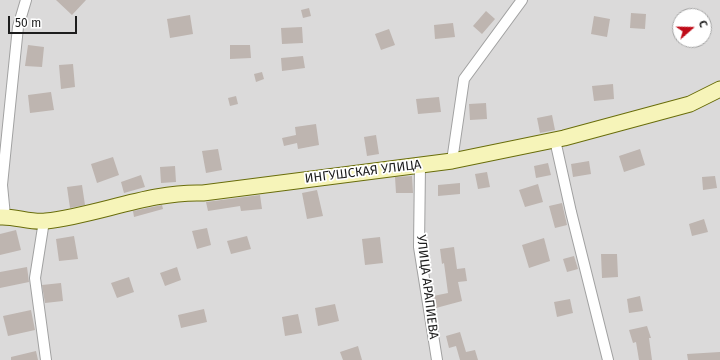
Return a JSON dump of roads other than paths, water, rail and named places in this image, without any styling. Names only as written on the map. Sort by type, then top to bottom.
[{"type":"street","points":[[2,216],[2,185],[18,26],[26,0]]},
{"type":"street","points":[[452,161],[464,79],[522,0]]},
{"type":"street","name":"ИНГУШСКАЯ УЛИЦА","points":[[2,216],[44,221],[98,212],[161,195],[188,192],[211,192],[452,161],[555,140],[690,104],[720,89]]},
{"type":"street","points":[[555,140],[571,212],[608,360]]},
{"type":"street","name":"УЛИЦА АРАПИЕВА","points":[[420,165],[419,247],[437,360]]},
{"type":"street","points":[[44,221],[35,278],[46,360]]}]
